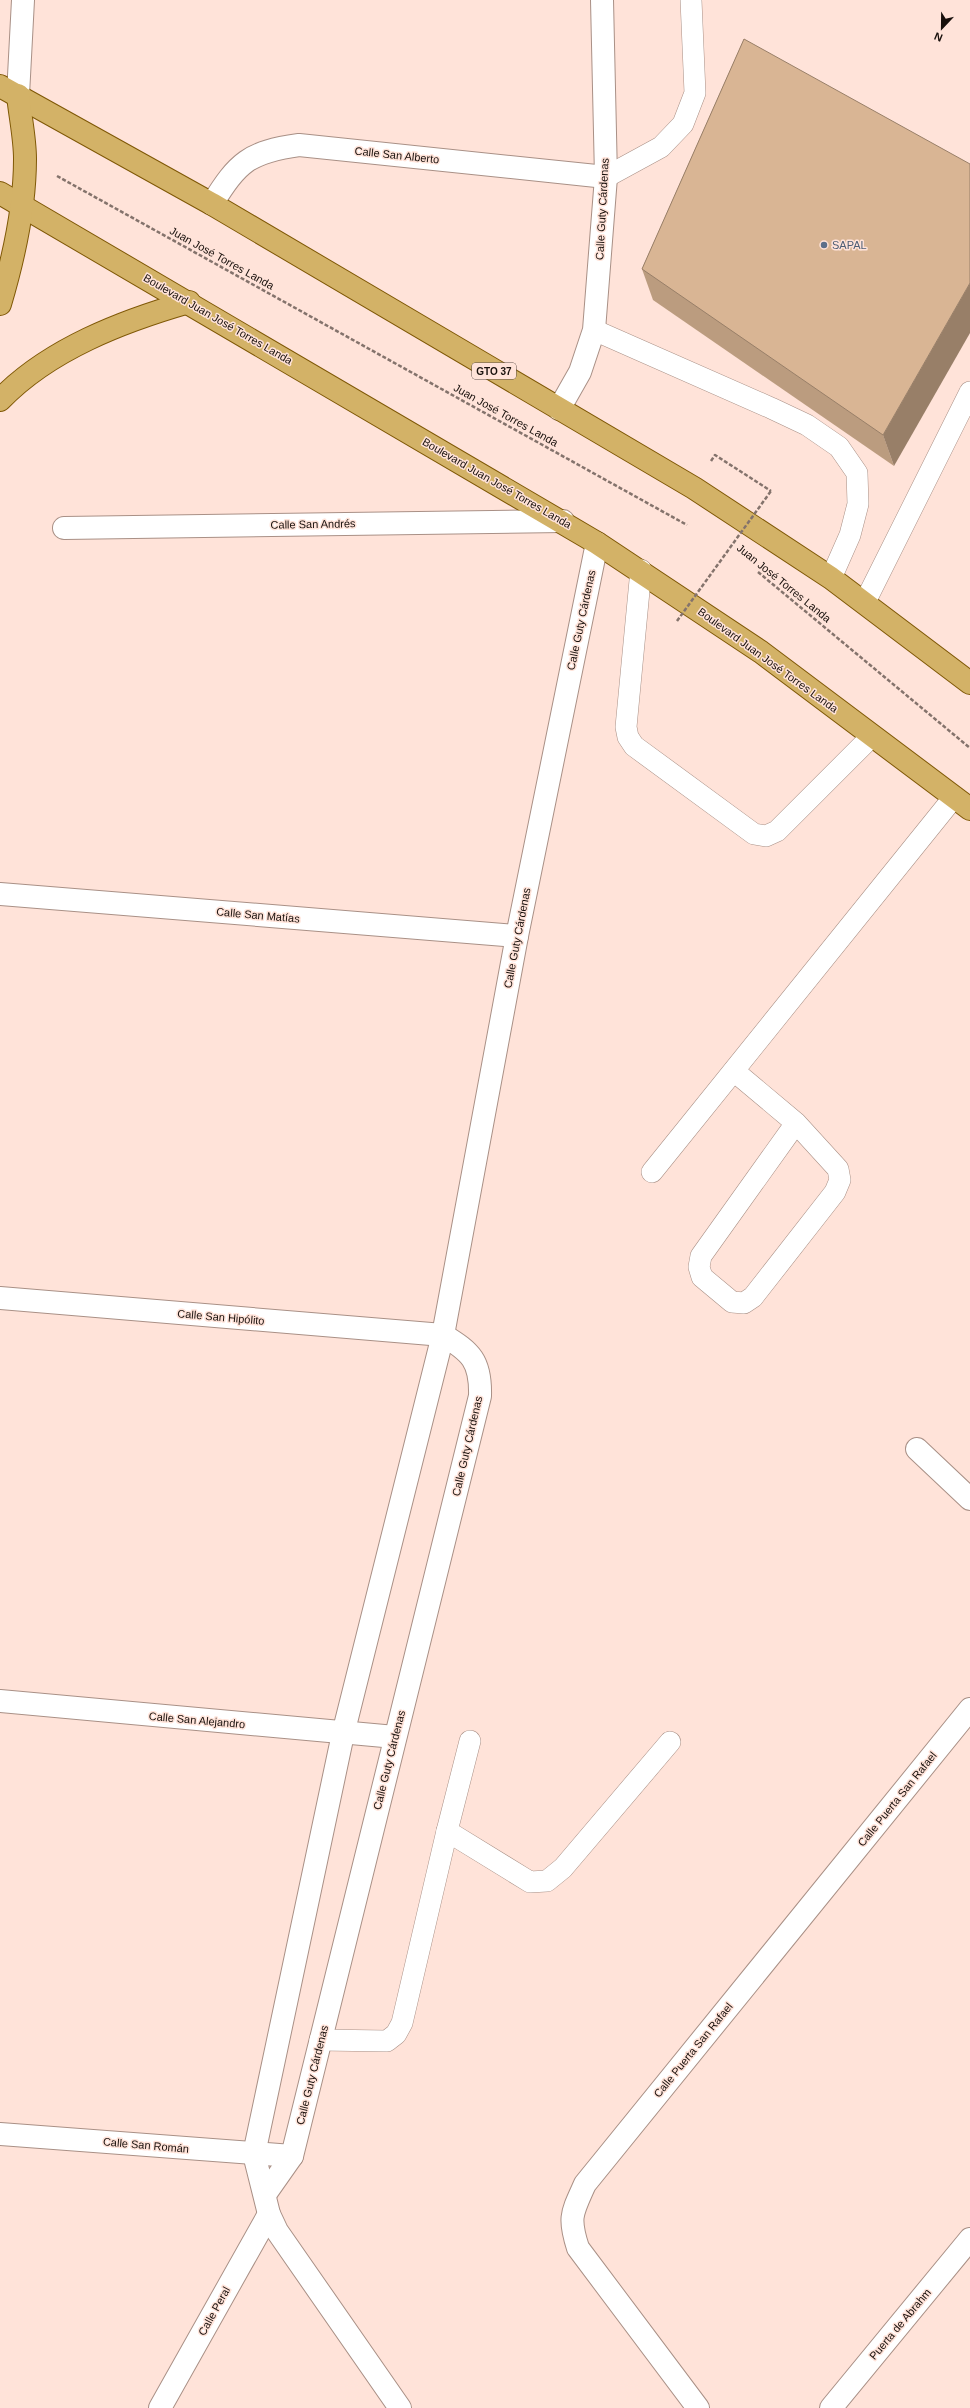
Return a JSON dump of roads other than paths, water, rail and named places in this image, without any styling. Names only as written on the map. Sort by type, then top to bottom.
[{"type":"main road","points":[[0,304],[14,251],[22,204],[25,158],[9,90]]},
{"type":"main road","name":"GTO 37","points":[[9,90],[212,204],[694,488],[865,602],[970,683]]},
{"type":"main road","name":"Boulevard Juan José Torres Landa","points":[[0,193],[22,204],[563,521],[640,570],[761,652],[962,803]]},
{"type":"main road","points":[[0,400],[33,373],[103,331],[147,314],[189,302]]},
{"type":"street","points":[[9,90],[23,0]]},
{"type":"street","name":"Calle Guty Cárdenas","points":[[559,409],[580,372],[594,330],[606,177],[602,0]]},
{"type":"street","name":"Calle San Alberto","points":[[212,204],[230,174],[253,156],[274,148],[299,145],[606,177]]},
{"type":"street","name":"Calle San Andrés","points":[[64,528],[563,521]]},
{"type":"street","name":"Calle Guty Cárdenas","points":[[400,2408],[277,2230],[267,2203],[254,2154],[343,1734],[443,1335],[517,936],[597,543]]},
{"type":"street","name":"Calle San Matías","points":[[0,894],[517,936]]},
{"type":"street","name":"Calle San Hipólito","points":[[0,1298],[443,1335]]},
{"type":"street","name":"Calle Guty Cárdenas","points":[[267,2203],[292,2156],[480,1396],[481,1377],[476,1362],[464,1348],[443,1335]]},
{"type":"street","points":[[917,1448],[970,1499]]},
{"type":"street","name":"Calle San Alejandro","points":[[0,1701],[343,1734],[395,1737]]},
{"type":"street","name":"Calle Puerta San Rafael","points":[[698,2408],[578,2248],[571,2226],[572,2212],[585,2184],[970,1709]]},
{"type":"street","name":"Calle San Román","points":[[0,2134],[292,2156]]},
{"type":"street","name":"Calle Peral","points":[[160,2408],[267,2203]]},
{"type":"street","name":"Puerta de Abrahm","points":[[831,2408],[970,2240]]},
{"type":"lane","points":[[606,177],[661,147],[683,124],[695,93],[691,0]]},
{"type":"lane","points":[[594,330],[783,413],[807,425],[839,447],[857,473],[858,504],[850,535],[831,578]]},
{"type":"lane","points":[[865,602],[970,392]]},
{"type":"lane","points":[[640,570],[626,727],[628,737],[634,746],[754,834],[766,836],[776,831],[872,736]]},
{"type":"lane","points":[[652,1172],[734,1071],[962,803]]},
{"type":"lane","points":[[734,1071],[796,1123],[838,1169],[840,1180],[836,1192],[753,1297],[744,1303],[732,1302],[702,1277],[699,1267],[701,1256],[796,1123]]},
{"type":"lane","points":[[320,2040],[383,2042],[387,2041],[396,2034],[402,2023],[447,1831],[470,1741]]},
{"type":"lane","points":[[447,1831],[530,1882],[547,1881],[563,1868],[670,1742]]},
{"type":"place","name":"SAPAL","points":[[824,245]]}]
